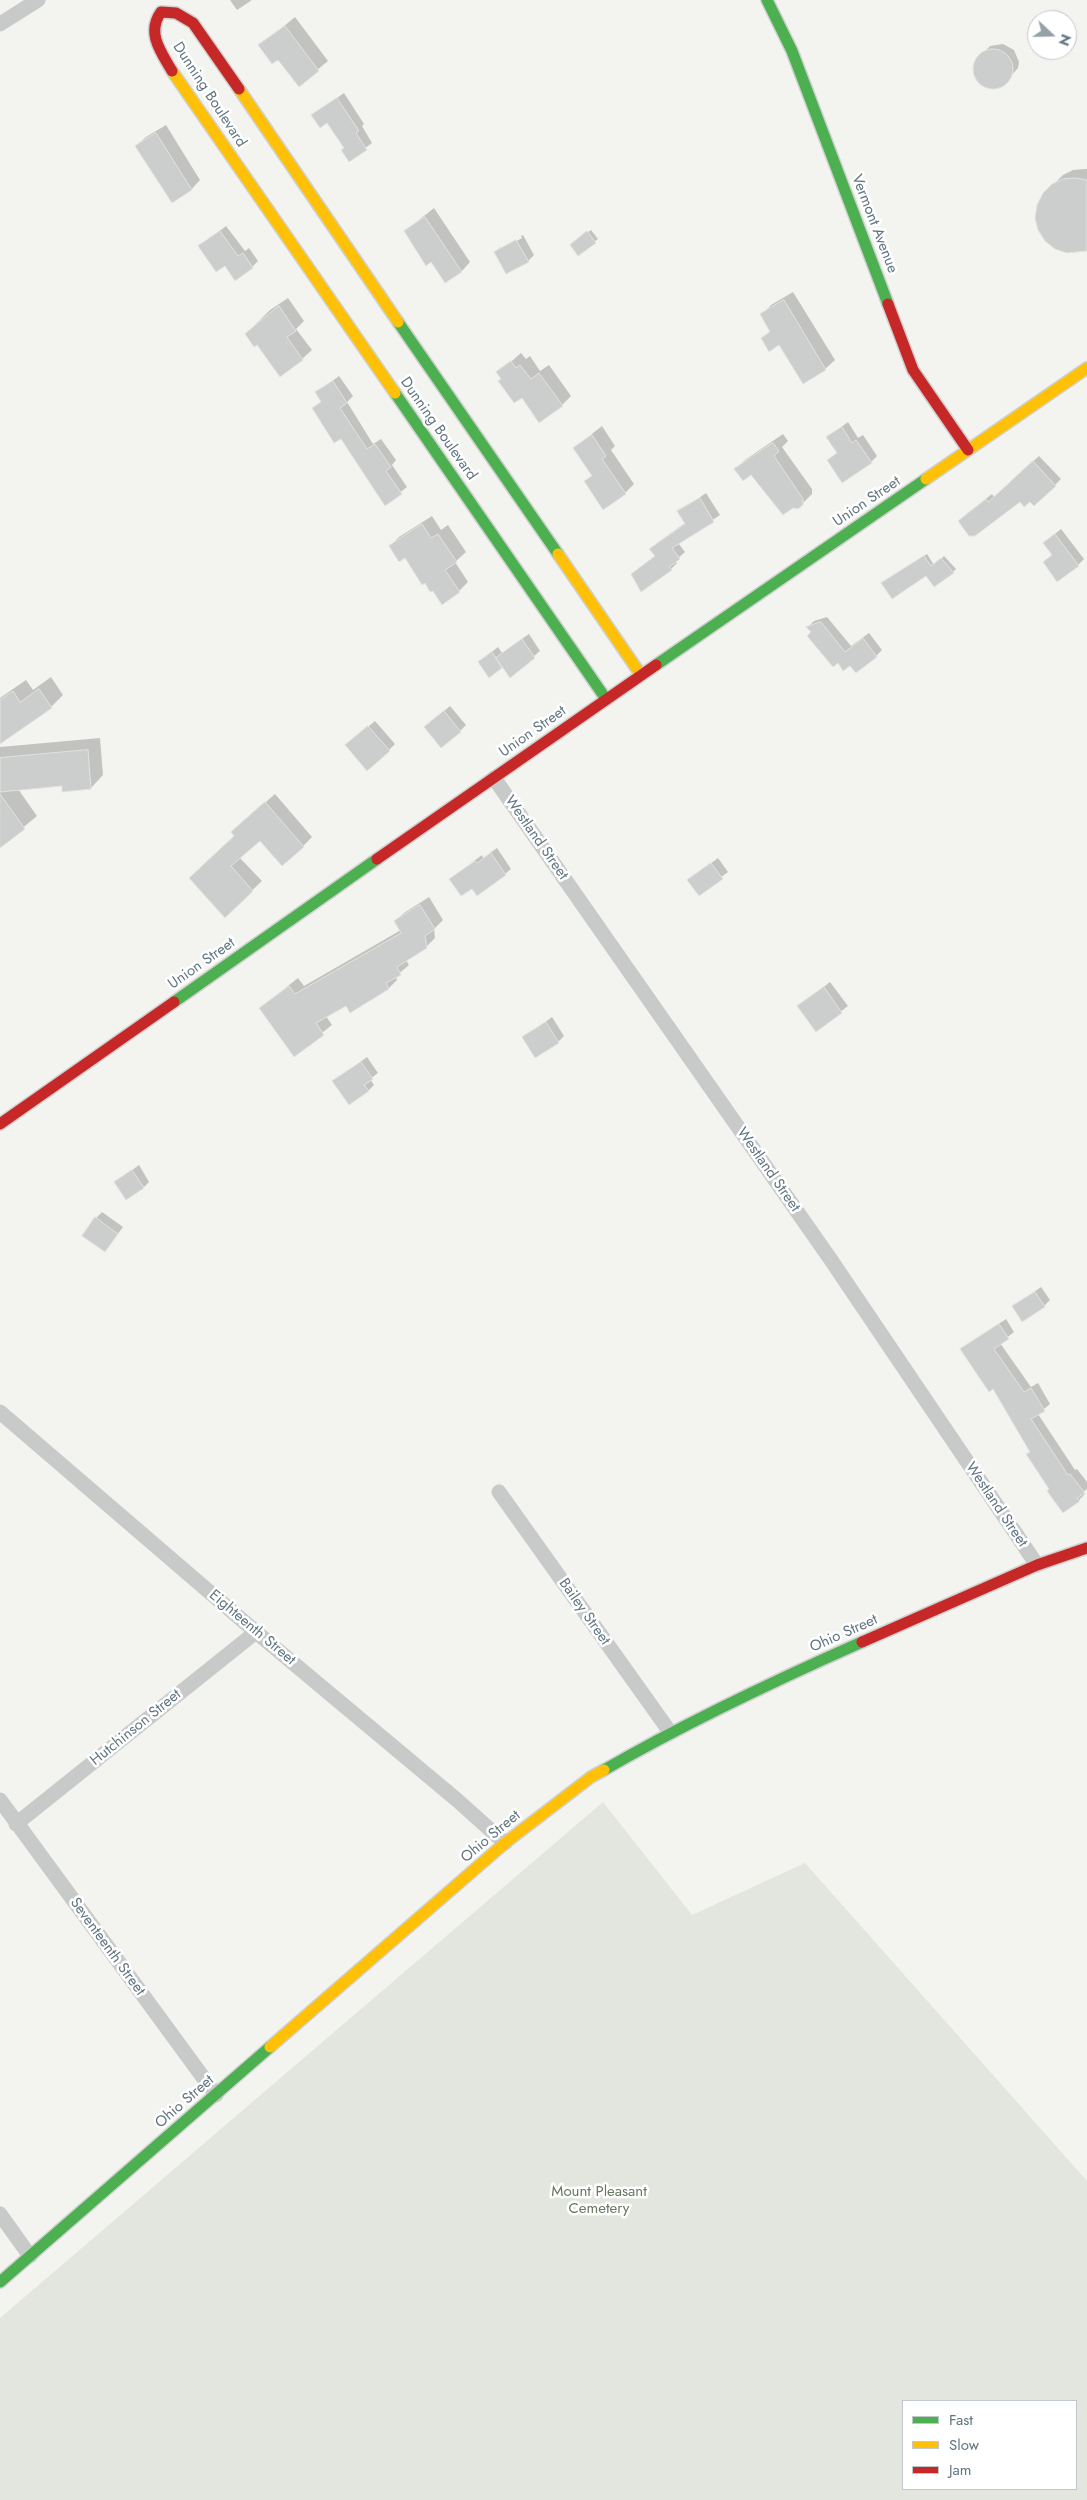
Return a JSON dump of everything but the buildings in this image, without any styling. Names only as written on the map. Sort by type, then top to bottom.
[{"type":"street","points":[[0,24],[38,0]]},
{"type":"street","name":"Vermont Avenue","points":[[767,0],[792,51],[913,370],[968,450]]},
{"type":"street","name":"Dunning Boulevard","points":[[606,699],[174,74],[153,36],[154,19],[161,12],[176,14],[193,22],[641,675]]},
{"type":"street","name":"Union Street","points":[[0,1124],[606,699],[1087,368]]},
{"type":"street","name":"Westland Street","points":[[494,778],[826,1252],[1037,1565]]},
{"type":"street","name":"Eighteenth Street","points":[[0,1412],[256,1632],[458,1800],[505,1844]]},
{"type":"street","name":"Bailey Street","points":[[499,1492],[670,1732]]},
{"type":"street","name":"Ohio Street","points":[[0,2282],[505,1844],[591,1777],[670,1732],[781,1678],[1037,1565],[1087,1548]]},
{"type":"street","name":"Hutchinson Street","points":[[16,1824],[256,1632]]},
{"type":"street","name":"Seventeenth Street","points":[[0,1800],[216,2095]]},
{"type":"street","points":[[0,2214],[30,2256]]},
{"type":"green space","name":"Mount Pleasant Cemetery","points":[[603,1802],[692,1915],[805,1863],[1087,2181],[1087,2500],[0,2500],[0,2318]]},
{"type":"traffic: fast","points":[[767,0],[792,51],[888,304]]},
{"type":"traffic: fast","points":[[398,322],[558,554]]},
{"type":"traffic: fast","points":[[395,393],[606,699]]},
{"type":"traffic: fast","points":[[656,665],[926,479]]},
{"type":"traffic: fast","points":[[174,1002],[377,859]]},
{"type":"traffic: fast","points":[[604,1770],[667,1735],[731,1703],[862,1642]]},
{"type":"traffic: fast","points":[[0,2282],[270,2047]]},
{"type":"traffic: slow","points":[[172,71],[395,393]]},
{"type":"traffic: slow","points":[[239,89],[398,322]]},
{"type":"traffic: slow","points":[[926,479],[1087,368]]},
{"type":"traffic: slow","points":[[558,554],[641,675]]},
{"type":"traffic: slow","points":[[270,2047],[505,1843],[591,1777],[604,1770]]},
{"type":"traffic: jam","points":[[172,71],[160,50],[155,35],[155,27],[161,12],[176,13],[193,23],[239,89]]},
{"type":"traffic: jam","points":[[888,304],[913,370],[968,450]]},
{"type":"traffic: jam","points":[[377,859],[656,665]]},
{"type":"traffic: jam","points":[[0,1124],[174,1002]]},
{"type":"traffic: jam","points":[[862,1642],[1037,1565],[1087,1548]]}]
